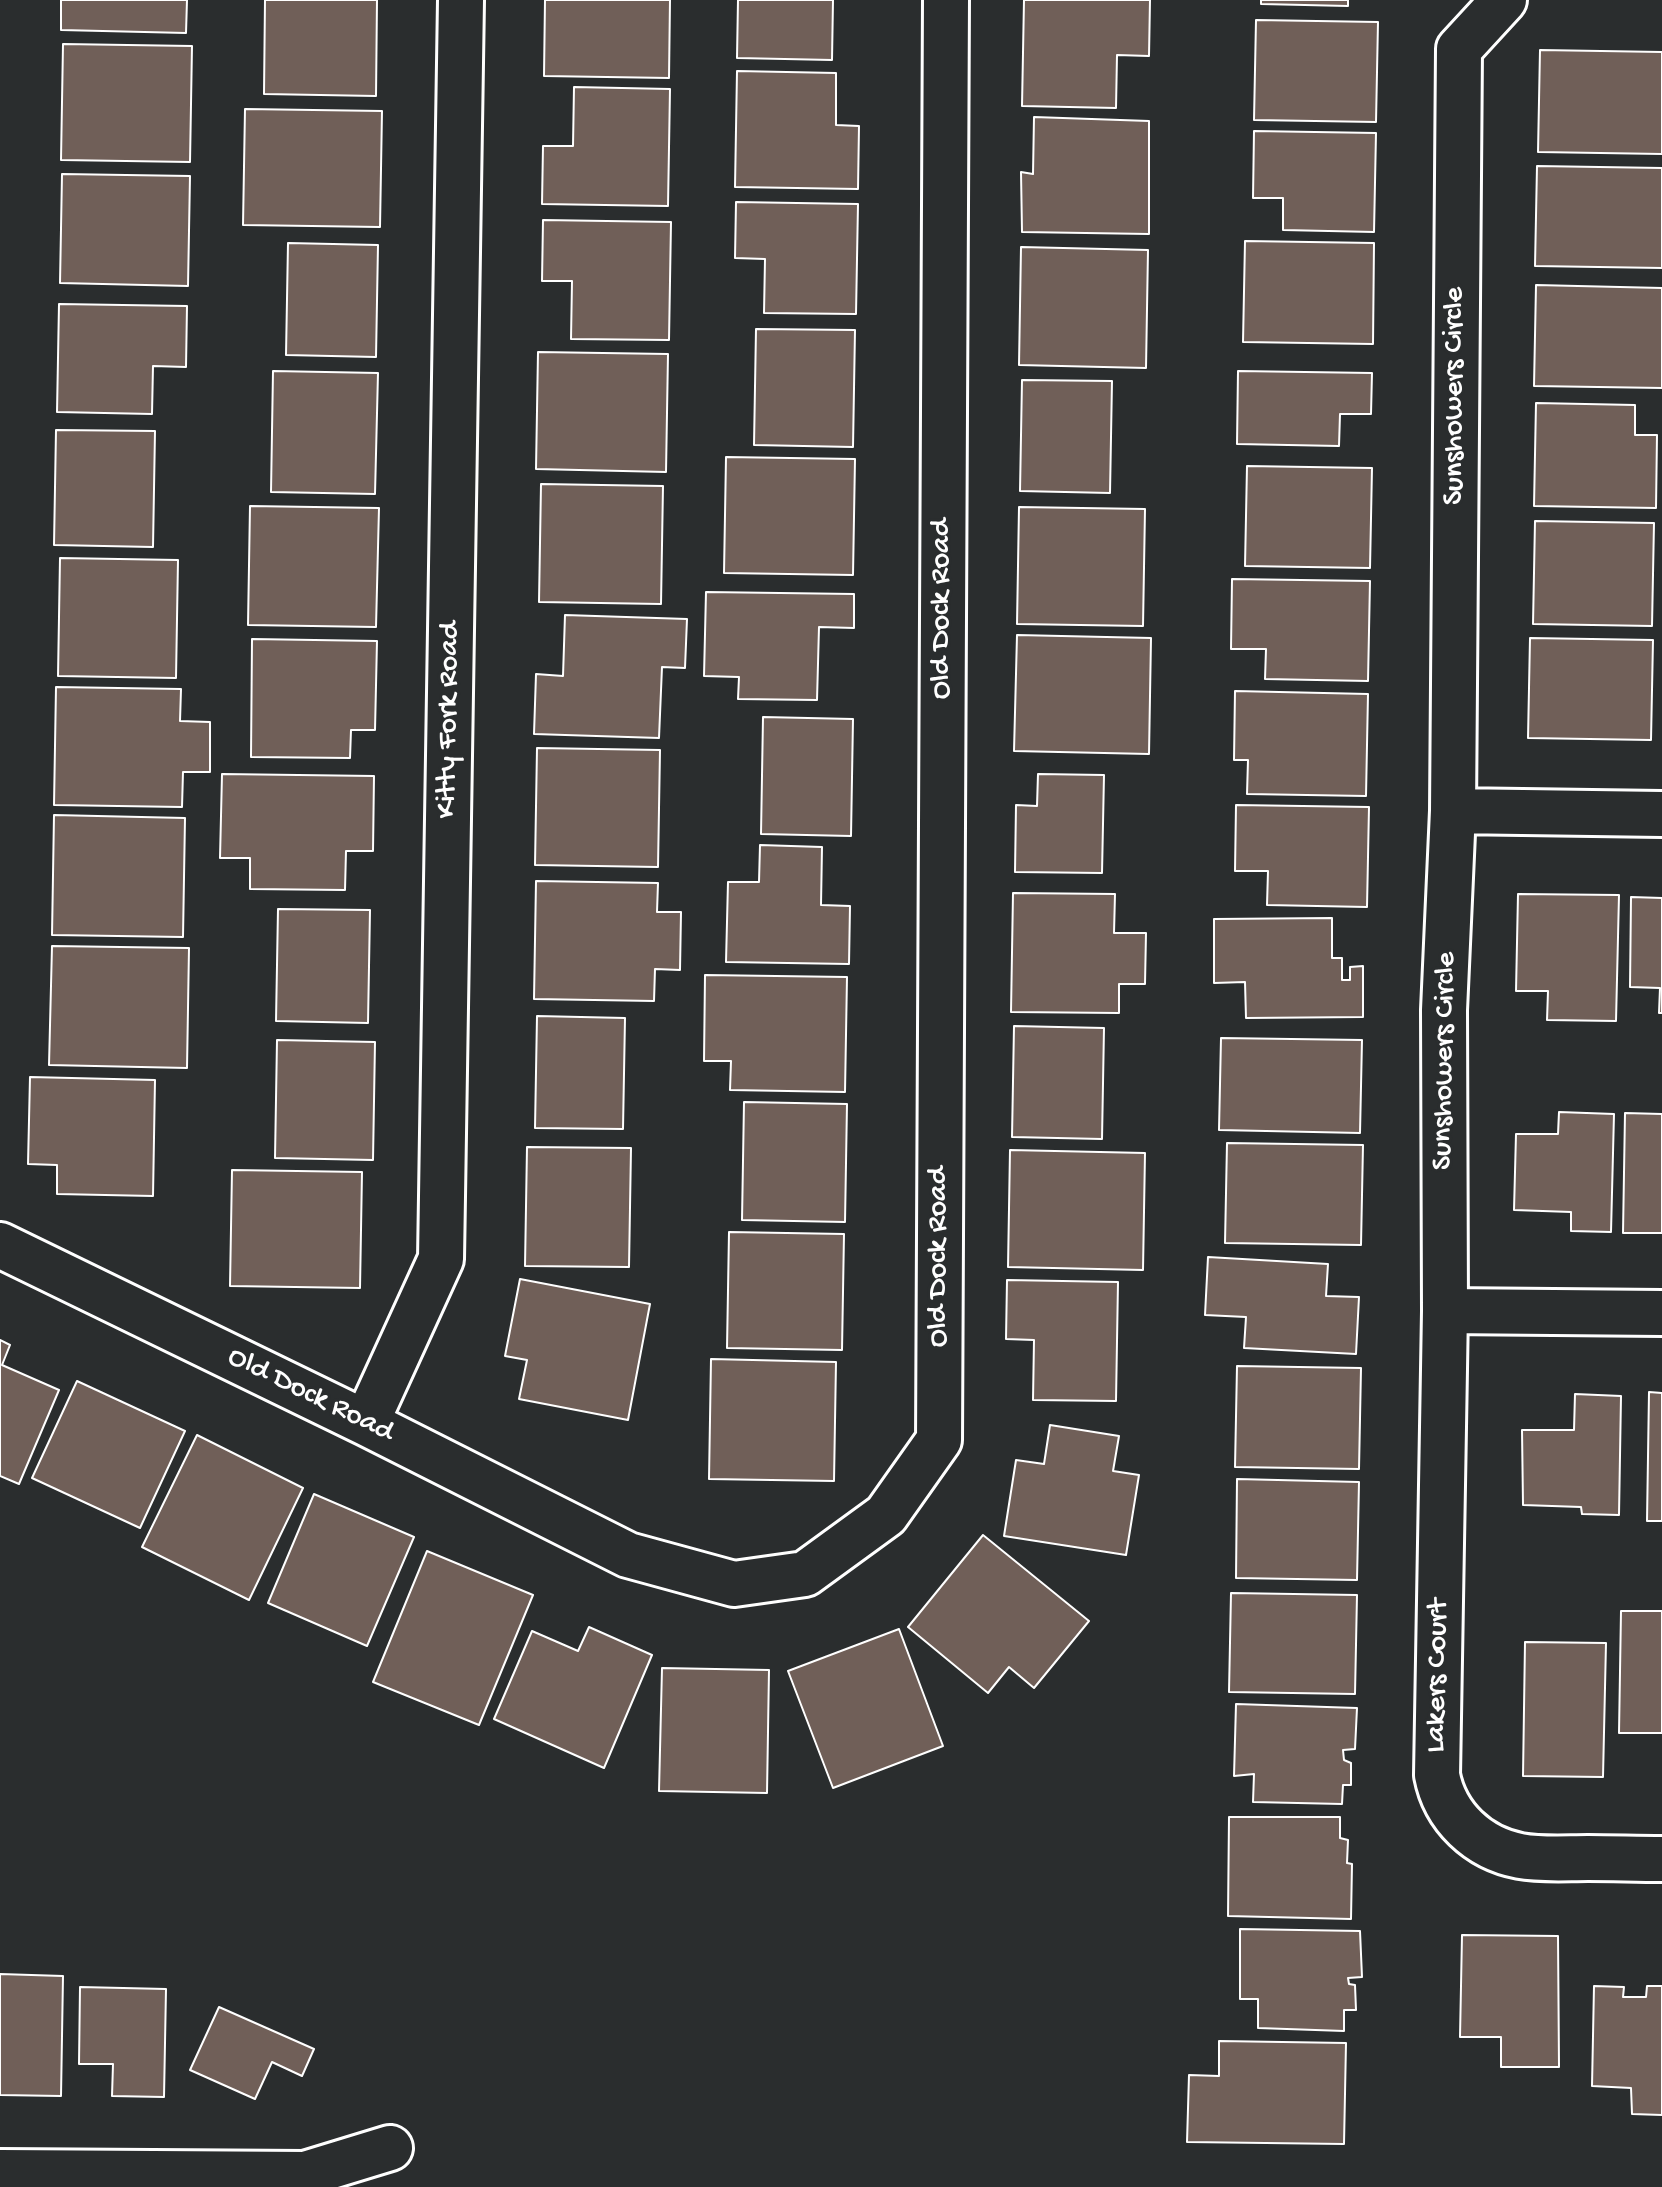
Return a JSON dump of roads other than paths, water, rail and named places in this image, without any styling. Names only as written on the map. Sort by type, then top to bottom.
[{"type":"street","name":"Kitty Fork Road","points":[[366,1423],[441,1259],[461,0]]},
{"type":"street","name":"Old Dock Road","points":[[0,1245],[628,1555],[734,1584],[805,1574],[886,1515],[939,1440],[946,0]]},
{"type":"street","name":"Sunshowers Circle","points":[[1445,1311],[1444,1010],[1453,811],[1459,49],[1504,0]]},
{"type":"street","points":[[1453,811],[1662,814]]},
{"type":"street","points":[[1445,1311],[1662,1313]]},
{"type":"street","name":"Lakers Court","points":[[1445,1311],[1437,1775],[1445,1802],[1460,1824],[1504,1852],[1547,1858],[1662,1859]]},
{"type":"street","points":[[0,2172],[305,2174],[390,2148]]}]
